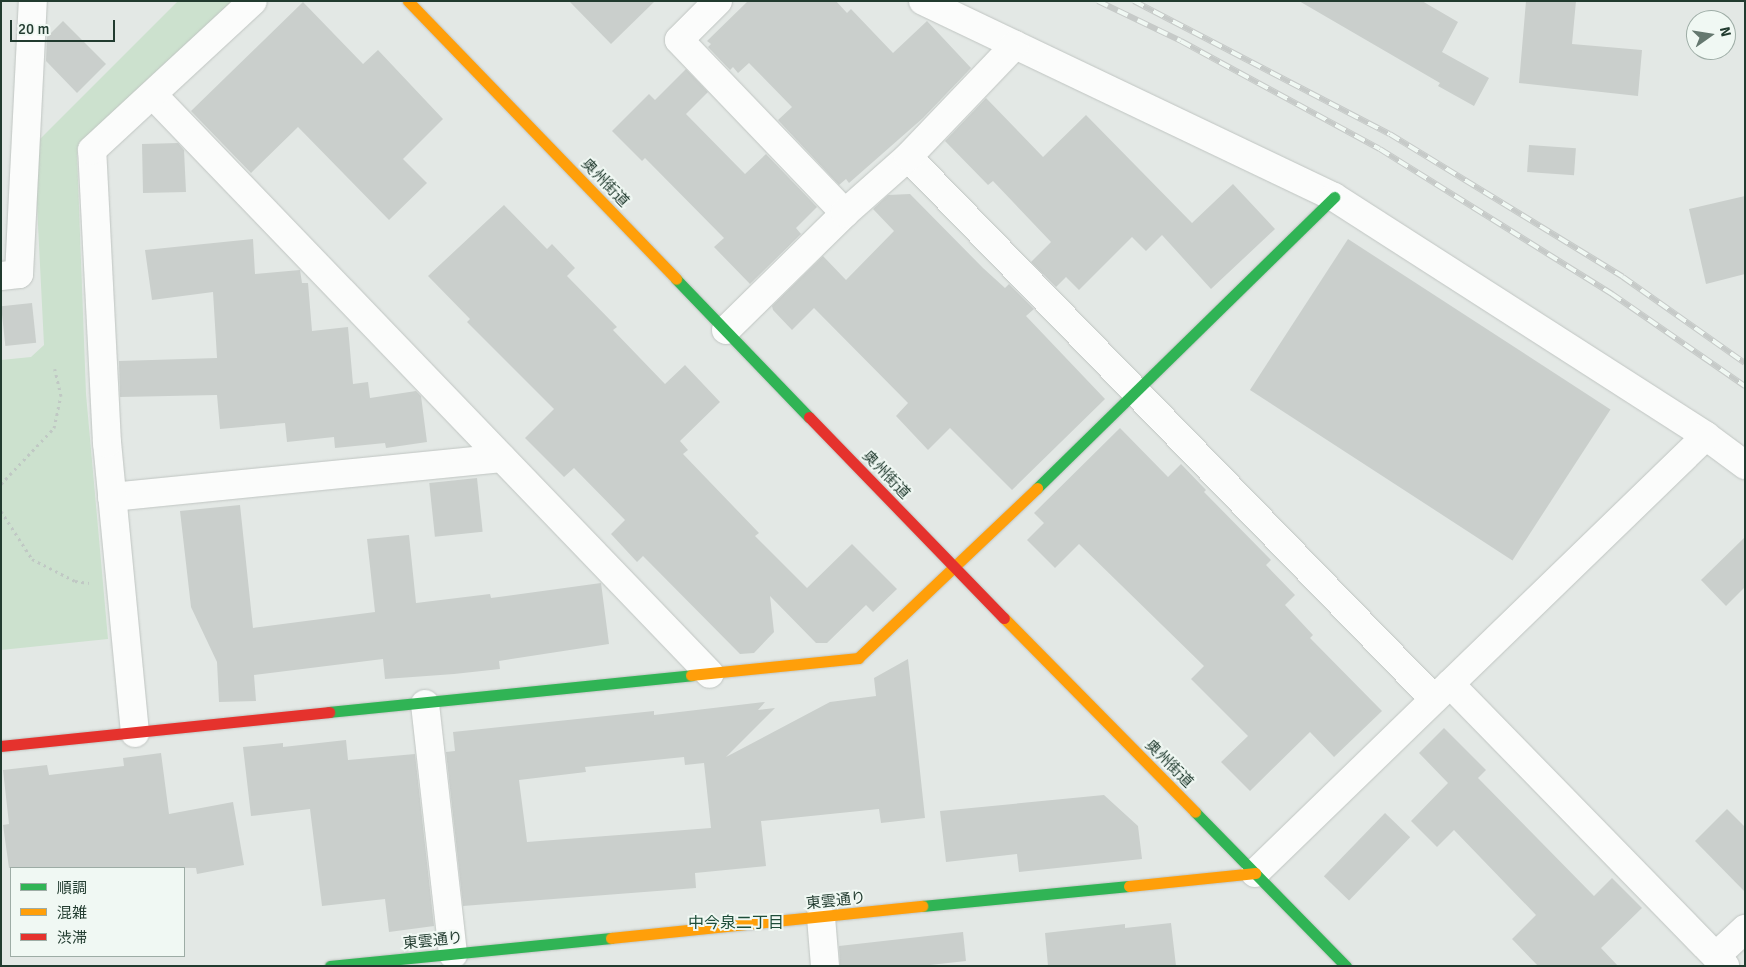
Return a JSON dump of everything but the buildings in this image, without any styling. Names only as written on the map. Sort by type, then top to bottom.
[{"type":"street","points":[[1,276],[19,274],[32,1]]},
{"type":"street","points":[[135,733],[112,497],[92,150],[253,1]]},
{"type":"street","name":"奥州街道","points":[[408,1],[955,568],[1346,966]]},
{"type":"street","points":[[718,1],[679,40],[845,213]]},
{"type":"street","points":[[923,1],[1334,196],[1706,436],[1745,465]]},
{"type":"street","points":[[726,330],[845,213],[908,157],[1015,45]]},
{"type":"street","points":[[153,95],[710,674]]},
{"type":"street","points":[[908,157],[1136,391],[1721,961],[1745,929]]},
{"type":"street","points":[[1,746],[425,704],[858,658],[955,568],[1334,196]]},
{"type":"street","points":[[1255,873],[1706,436]]},
{"type":"street","points":[[112,497],[502,458]]},
{"type":"street","points":[[425,704],[454,954]]},
{"type":"street","name":"東雲通り","points":[[330,966],[1255,873]]},
{"type":"street","points":[[821,917],[825,966]]},
{"type":"path","points":[[1,484],[54,428],[60,396],[55,369]]},
{"type":"path","points":[[1,511],[32,559],[74,581],[103,585],[122,593]]},
{"type":"green space","points":[[178,1],[235,1],[77,154],[86,394],[108,639],[1,650],[1,360],[31,357],[44,345],[34,145]]},
{"type":"railway","points":[[1098,1],[1181,41],[1380,149],[1612,294],[1745,386]]},
{"type":"railway","points":[[1134,1],[1390,134],[1623,277],[1745,363]]},
{"type":"traffic: fast","points":[[1037,488],[1334,197]]},
{"type":"traffic: fast","points":[[676,279],[809,417]]},
{"type":"traffic: fast","points":[[329,712],[691,675]]},
{"type":"traffic: fast","points":[[1195,812],[1346,966]]},
{"type":"traffic: fast","points":[[922,906],[1129,886]]},
{"type":"traffic: fast","points":[[330,966],[611,938]]},
{"type":"traffic: slow","points":[[408,1],[676,279]]},
{"type":"traffic: slow","points":[[691,675],[858,658],[1037,488]]},
{"type":"traffic: slow","points":[[1004,618],[1195,812]]},
{"type":"traffic: slow","points":[[1129,886],[1255,873]]},
{"type":"traffic: slow","points":[[611,938],[922,906]]},
{"type":"traffic: jam","points":[[809,417],[1004,618]]},
{"type":"traffic: jam","points":[[1,746],[329,712]]},
{"type":"district","name":"中今泉二丁目","points":[[736,923]]}]
